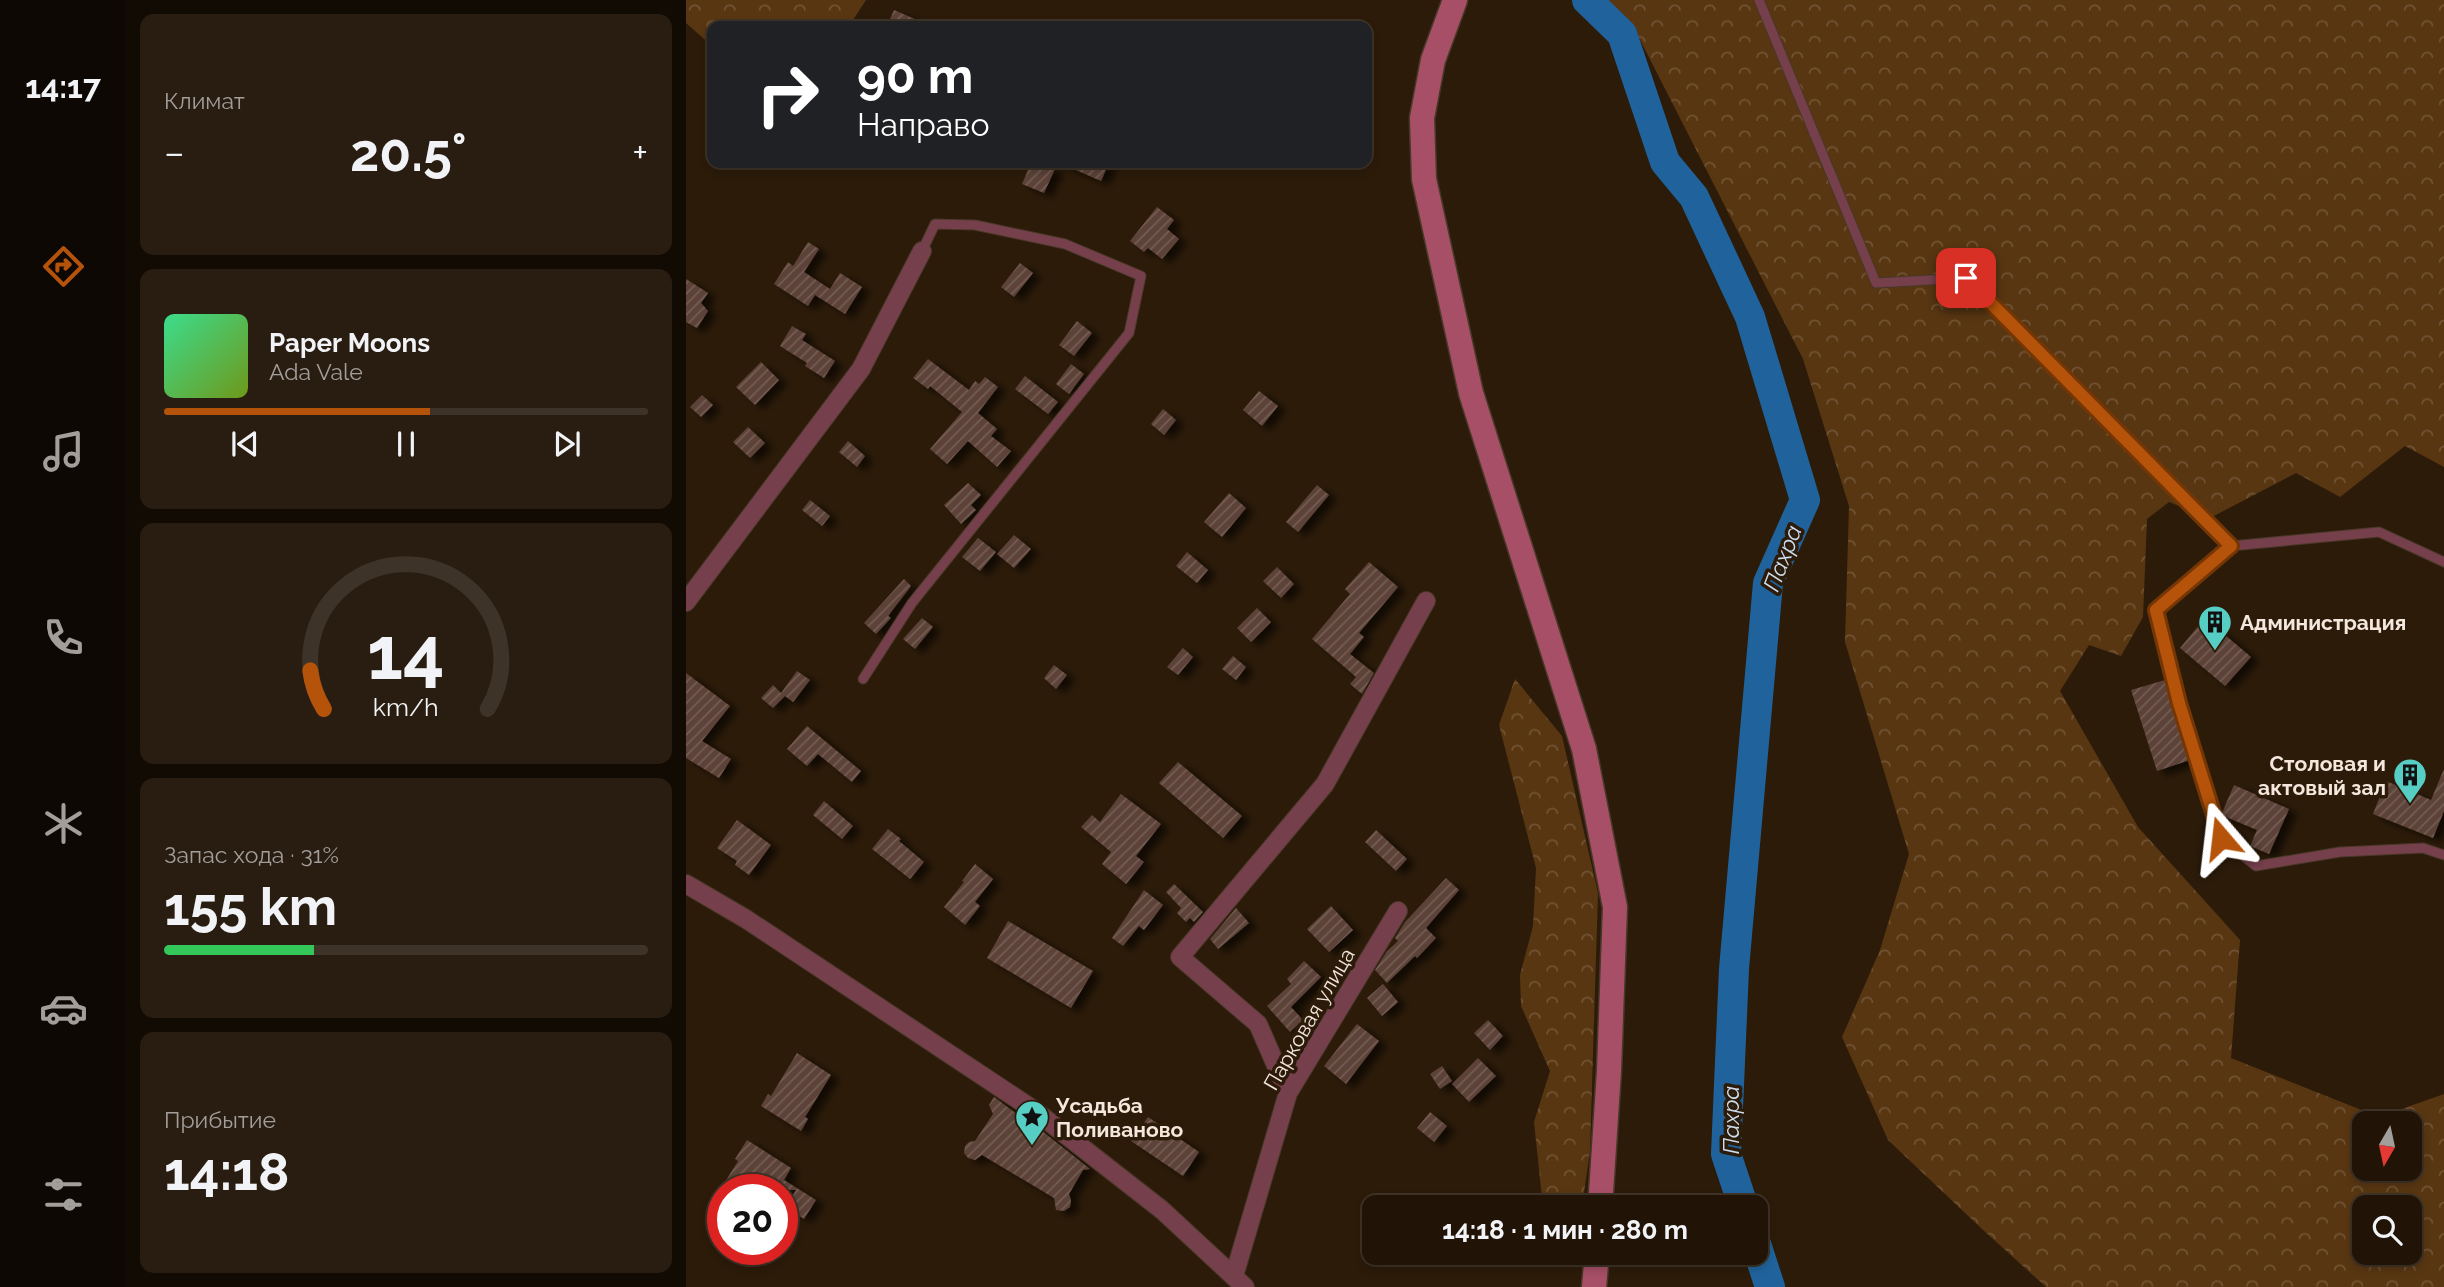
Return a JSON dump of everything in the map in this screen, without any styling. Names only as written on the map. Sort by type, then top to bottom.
[{"type":"street","points":[[1455,0],[1433,60],[1422,118],[1424,179],[1471,393],[1584,749],[1615,907],[1601,1195]]},
{"type":"street","points":[[686,602],[861,369],[922,251]]},
{"type":"street","points":[[1288,1093],[1258,1024],[1180,957],[1325,784],[1426,601]]},
{"type":"street","points":[[686,884],[746,919],[1034,1110],[1162,1209],[1239,1282]]},
{"type":"street","name":"Парковая улица","points":[[1239,1282],[1288,1093],[1398,911]]},
{"type":"street","points":[[1594,1287],[1596,1265]]},
{"type":"lane","points":[[1759,0],[1876,283],[1966,278],[2231,546]]},
{"type":"lane","points":[[863,679],[912,604],[1129,332],[1141,276],[1065,244],[975,225],[935,224],[922,251]]},
{"type":"lane","points":[[2444,562],[2379,532],[2231,546],[2156,610],[2179,703],[2221,838],[2256,866],[2340,852],[2423,848],[2444,855]]},
{"type":"green space","points":[[686,0],[866,0],[852,21],[707,21],[707,42],[686,23]]},
{"type":"green space","points":[[1607,0],[2444,0],[2444,467],[2405,446],[2340,497],[2296,473],[2210,518],[2169,502],[2147,519],[2143,617],[2121,656],[2089,645],[2060,691],[2138,827],[2240,940],[2231,1058],[2364,1111],[2352,1111],[2352,1181],[2422,1181],[2422,1111],[2396,1111],[2444,1094],[2444,1287],[2046,1287],[1888,1140],[1842,1037],[1880,950],[1909,854],[1845,642],[1849,506],[1803,359],[1636,32]]},
{"type":"green space","points":[[1515,679],[1562,736],[1598,893],[1590,1151],[1584,1195],[1542,1195],[1534,1122],[1550,1071],[1521,1006],[1520,975],[1533,926],[1536,868],[1499,725]]},
{"type":"building","points":[[894,10],[919,21],[889,21]]},
{"type":"building","points":[[1029,168],[1055,169],[1044,193],[1022,184]]},
{"type":"building","points":[[1071,168],[1107,168],[1101,181]]},
{"type":"building","points":[[1157,207],[1174,220],[1167,229],[1179,239],[1162,259],[1148,248],[1144,252],[1130,241]]},
{"type":"building","points":[[808,242],[819,249],[804,272],[830,289],[840,273],[862,287],[845,314],[815,295],[808,306],[774,284],[788,262],[793,266]]},
{"type":"building","points":[[1020,263],[1033,273],[1014,297],[1001,287]]},
{"type":"building","points":[[686,279],[708,293],[701,303],[708,311],[697,328],[686,322]]},
{"type":"building","points":[[1077,321],[1092,333],[1074,356],[1059,345]]},
{"type":"building","points":[[792,326],[806,334],[802,340],[835,361],[824,378],[805,366],[807,363],[780,346]]},
{"type":"building","points":[[928,359],[969,390],[975,381],[979,384],[985,377],[998,387],[978,413],[997,429],[991,436],[1011,451],[997,467],[968,441],[947,464],[930,449],[962,412],[930,386],[928,389],[913,378]]},
{"type":"building","points":[[761,362],[779,380],[755,405],[736,387]]},
{"type":"building","points":[[1071,364],[1084,374],[1069,394],[1056,384]]},
{"type":"building","points":[[1025,376],[1058,402],[1048,414],[1015,389]]},
{"type":"building","points":[[1259,391],[1278,406],[1262,426],[1243,410]]},
{"type":"building","points":[[702,395],[713,405],[701,417],[690,407]]},
{"type":"building","points":[[1163,409],[1176,420],[1164,435],[1151,424]]},
{"type":"building","points":[[748,427],[765,443],[750,458],[733,442]]},
{"type":"building","points":[[848,441],[865,456],[857,467],[839,452]]},
{"type":"building","points":[[968,483],[981,495],[971,505],[976,510],[961,524],[944,505]]},
{"type":"building","points":[[1317,485],[1329,495],[1298,532],[1286,522]]},
{"type":"building","points":[[1229,493],[1246,508],[1222,537],[1204,522]]},
{"type":"building","points":[[810,500],[830,516],[822,526],[802,510]]},
{"type":"building","points":[[1014,535],[1031,549],[1014,568],[997,554]]},
{"type":"building","points":[[978,538],[996,552],[980,571],[962,557]]},
{"type":"building","points":[[1187,552],[1208,570],[1197,583],[1176,566]]},
{"type":"building","points":[[1369,562],[1398,587],[1359,633],[1364,637],[1350,654],[1374,673],[1362,694],[1350,684],[1356,677],[1312,639],[1350,594],[1345,589]]},
{"type":"building","points":[[1277,567],[1294,584],[1281,598],[1263,581]]},
{"type":"building","points":[[904,579],[911,586],[888,616],[891,618],[876,634],[864,623]]},
{"type":"building","points":[[1257,608],[1271,622],[1251,642],[1237,628]]},
{"type":"building","points":[[922,618],[933,627],[915,649],[903,639]]},
{"type":"building","name":"Администрация","points":[[2205,618],[2251,657],[2225,686],[2180,648]]},
{"type":"building","points":[[1183,648],[1193,657],[1178,675],[1167,667]]},
{"type":"building","points":[[1233,656],[1246,667],[1236,680],[1222,669]]},
{"type":"building","points":[[1054,665],[1067,675],[1056,689],[1044,678]]},
{"type":"building","points":[[797,671],[810,680],[793,702],[785,696],[773,708],[761,698],[773,685],[781,693]]},
{"type":"building","points":[[686,673],[730,706],[702,741],[731,759],[719,778],[686,758]]},
{"type":"building","points":[[2165,680],[2190,760],[2157,771],[2131,690]]},
{"type":"building","points":[[807,726],[861,771],[852,782],[818,754],[807,766],[787,749]]},
{"type":"building","points":[[1178,762],[1242,816],[1223,838],[1159,783]]},
{"type":"building","name":"Столовая и актовый зал","points":[[2444,769],[2444,811],[2433,838],[2373,814],[2386,781],[2431,800]]},
{"type":"building","points":[[2234,785],[2289,809],[2269,854],[2250,846],[2257,830],[2221,815]]},
{"type":"building","points":[[1121,794],[1161,824],[1136,856],[1144,862],[1126,884],[1102,864],[1111,852],[1081,827],[1092,815],[1100,822]]},
{"type":"building","points":[[824,801],[853,826],[842,839],[813,815]]},
{"type":"building","points":[[737,820],[771,845],[749,875],[735,865],[737,861],[717,848]]},
{"type":"building","points":[[888,829],[924,862],[910,879],[872,849]]},
{"type":"building","points":[[1376,830],[1407,859],[1396,871],[1365,842]]},
{"type":"building","points":[[975,864],[993,879],[975,902],[980,906],[965,925],[944,907]]},
{"type":"building","points":[[1446,878],[1459,890],[1426,928],[1436,938],[1387,983],[1375,970],[1387,951],[1398,941],[1395,938],[1405,922]]},
{"type":"building","points":[[1174,884],[1203,912],[1194,922],[1190,918],[1186,922],[1177,913],[1181,908],[1166,892]]},
{"type":"building","points":[[1144,890],[1163,905],[1144,930],[1139,926],[1123,946],[1112,938]]},
{"type":"building","points":[[1331,906],[1353,930],[1329,952],[1307,929]]},
{"type":"building","points":[[1236,908],[1249,923],[1218,949],[1210,939]]},
{"type":"building","points":[[1008,921],[1093,971],[1071,1008],[987,958]]},
{"type":"building","points":[[1304,961],[1321,977],[1291,1007],[1303,1020],[1290,1032],[1267,1006],[1291,984],[1287,979]]},
{"type":"building","points":[[1383,984],[1398,1002],[1382,1016],[1367,998]]},
{"type":"building","points":[[1488,1020],[1503,1036],[1490,1050],[1474,1033]]},
{"type":"building","points":[[1357,1024],[1379,1041],[1346,1084],[1324,1066]]},
{"type":"building","points":[[797,1053],[831,1075],[805,1117],[808,1119],[801,1131],[761,1106],[768,1094],[771,1096]]},
{"type":"building","points":[[1478,1058],[1496,1076],[1469,1102],[1452,1084]]},
{"type":"building","points":[[1442,1066],[1452,1081],[1440,1089],[1430,1074]]},
{"type":"building","points":[[994,1097],[1027,1119],[1090,1169],[1083,1170],[1069,1194],[1070,1207],[1064,1211],[1056,1210],[1054,1198],[982,1155],[975,1160],[964,1153],[965,1146],[975,1141],[993,1114],[989,1105]]},
{"type":"building","points":[[1430,1112],[1447,1126],[1434,1142],[1417,1128]]},
{"type":"building","points":[[1148,1117],[1199,1152],[1183,1176],[1131,1141]]},
{"type":"building","points":[[747,1140],[791,1168],[788,1174],[730,1174],[738,1161],[735,1159]]},
{"type":"building","points":[[798,1189],[816,1200],[804,1219],[798,1215]]},
{"type":"waterway","name":"Пахра","points":[[1587,0],[1622,34],[1665,162],[1694,197],[1750,317],[1805,500],[1768,583],[1734,969],[1726,1154],[1740,1195]]},
{"type":"waterway","name":"Пахра","points":[[1763,1265],[1770,1287]]},
{"type":"place","name":"Администрация","points":[[2215,652]]},
{"type":"place","name":"Столовая и актовый зал","points":[[2410,805]]},
{"type":"place","name":"Усадьба Поливаново","points":[[1032,1147]]},
{"type":"route","points":[[1966,278],[2231,546],[2156,610],[2179,703],[2221,838]]}]
